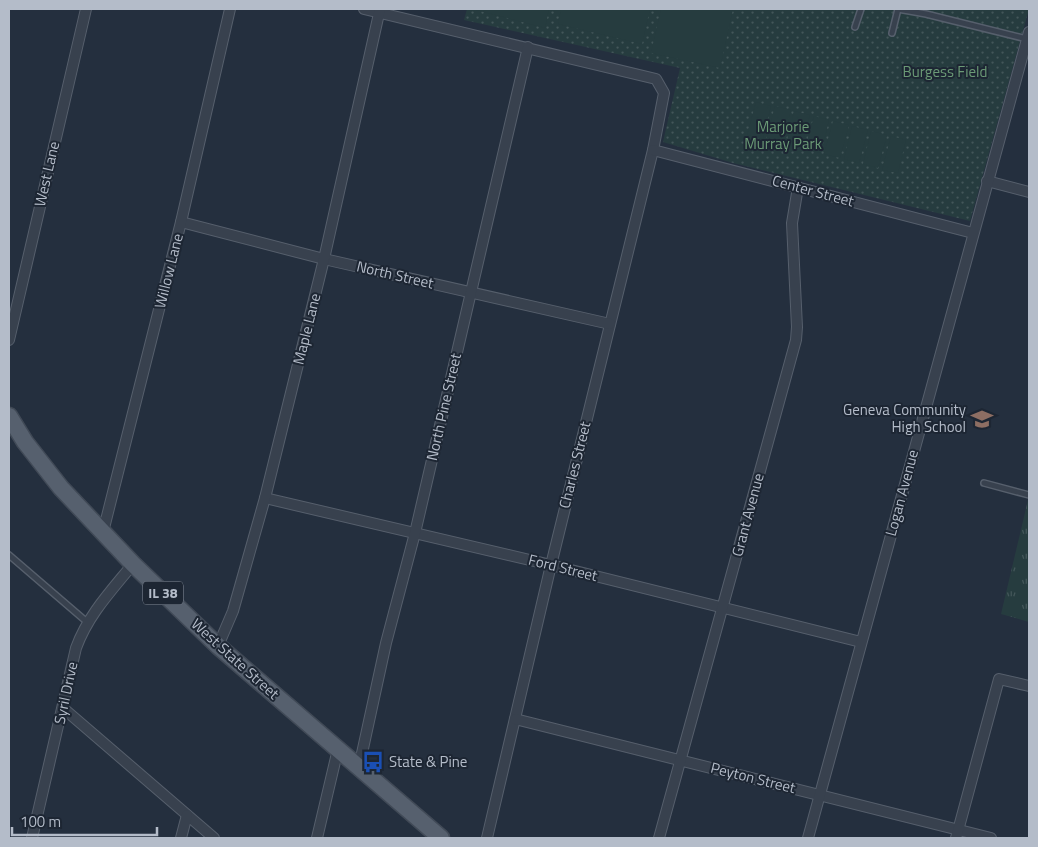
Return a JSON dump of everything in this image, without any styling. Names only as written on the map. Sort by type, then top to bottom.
[{"type":"main road","name":"West State Street","points":[[9,416],[25,442],[61,488],[133,564],[218,646],[441,838]]},
{"type":"street","name":"West Lane","points":[[9,340],[86,9]]},
{"type":"street","name":"Willow Lane","points":[[103,532],[182,222],[230,9]]},
{"type":"street","points":[[364,9],[380,11],[528,47]]},
{"type":"street","name":"Maple Lane","points":[[218,646],[233,611],[265,498],[324,259],[380,11]]},
{"type":"street","name":"Logan Avenue","points":[[808,838],[1028,35]]},
{"type":"street","name":"Charles Street","points":[[488,838],[550,565],[653,150],[664,93],[656,79],[528,47]]},
{"type":"street","name":"North Pine Street","points":[[359,767],[386,643],[415,533],[528,47]]},
{"type":"street","name":"Center Street","points":[[653,150],[973,233]]},
{"type":"street","points":[[987,181],[1029,192]]},
{"type":"street","name":"Grant Avenue","points":[[659,838],[796,340],[792,223],[798,187]]},
{"type":"street","name":"North Street","points":[[182,222],[324,259],[610,324]]},
{"type":"street","name":"Ford Street","points":[[265,498],[550,565],[861,642]]},
{"type":"street","name":"Syril Drive","points":[[32,838],[76,648],[87,622],[133,564]]},
{"type":"street","points":[[957,834],[999,679],[1029,686]]},
{"type":"street","points":[[63,708],[214,838]]},
{"type":"street","name":"Peyton Street","points":[[515,720],[820,795],[957,834],[990,838]]},
{"type":"street","points":[[317,838],[338,749]]},
{"type":"street","points":[[181,838],[187,815]]},
{"type":"lane","points":[[855,27],[861,9]]},
{"type":"lane","points":[[892,33],[898,9],[1028,35]]},
{"type":"lane","points":[[984,483],[1029,495]]},
{"type":"lane","points":[[9,555],[87,622]]},
{"type":"green space","name":"Burgess Field","points":[[467,9],[1029,9],[970,221],[733,163],[663,142],[680,68],[464,20]]},
{"type":"green space","points":[[476,9],[549,9],[545,28]]},
{"type":"green space","points":[[561,9],[650,9],[642,44],[558,24]]},
{"type":"green space","points":[[661,9],[733,9],[720,68],[651,53]]},
{"type":"green space","points":[[756,102],[771,106],[763,139],[747,135]]},
{"type":"green space","name":"Marjorie Murray Park","points":[[775,106],[791,110],[782,144],[766,140]]},
{"type":"green space","points":[[794,111],[810,115],[801,149],[786,145]]},
{"type":"green space","points":[[814,116],[829,120],[821,153],[805,149]]},
{"type":"green space","points":[[833,121],[849,125],[840,158],[824,154]]},
{"type":"green space","points":[[852,126],[868,130],[859,163],[844,159]]},
{"type":"green space","points":[[871,131],[887,135],[878,168],[863,164]]},
{"type":"green space","points":[[891,136],[906,140],[898,173],[882,170]]},
{"type":"green space","points":[[1029,501],[1029,622],[1001,614]]},
{"type":"place","name":"Geneva Community High School","points":[[982,419]]},
{"type":"place","name":"State & Pine","points":[[373,762]]}]
